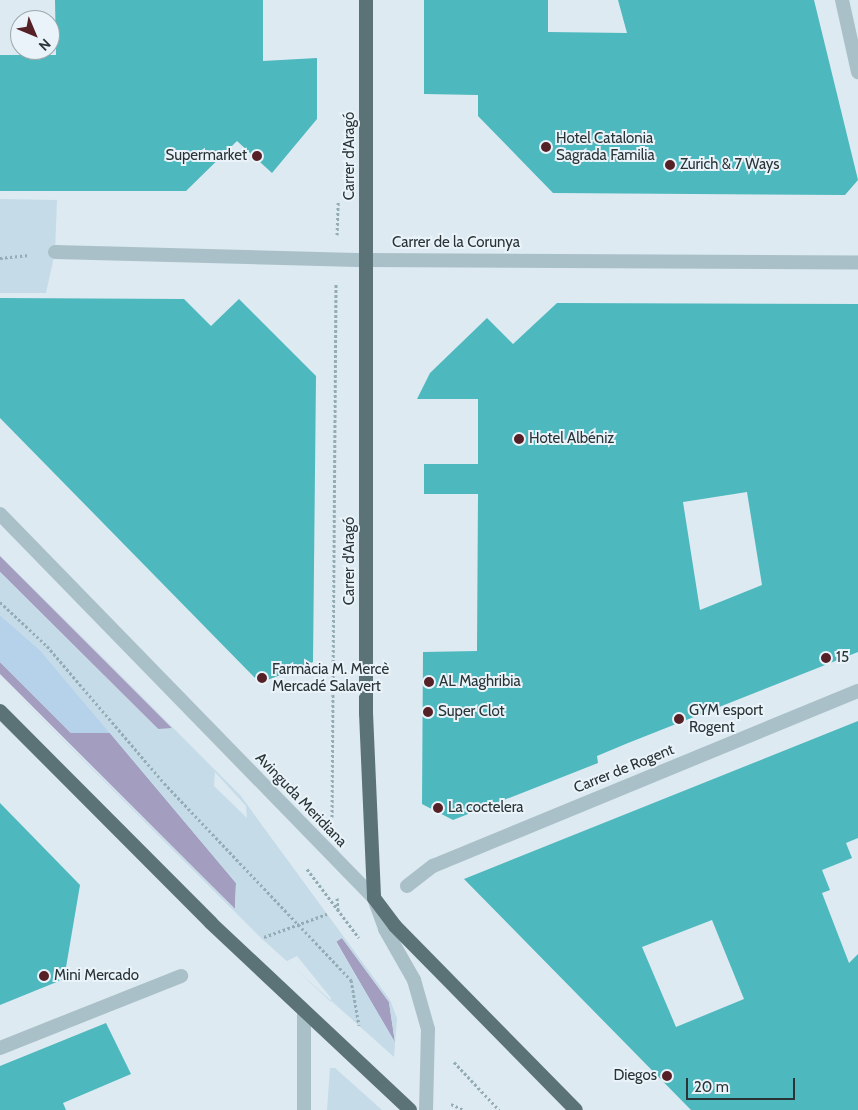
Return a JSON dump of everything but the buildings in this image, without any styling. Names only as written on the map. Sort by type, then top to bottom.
[{"type":"main road","name":"Carrer d'Aragó","points":[[366,0],[366,713],[374,898]]},
{"type":"main road","points":[[0,711],[304,1012],[410,1110]]},
{"type":"main road","name":"Avinguda Meridiana","points":[[374,898],[395,926],[576,1110]]},
{"type":"street","points":[[842,0],[858,72]]},
{"type":"street","name":"Carrer de la Corunya","points":[[55,252],[366,260],[858,263]]},
{"type":"street","name":"Avinguda Meridiana","points":[[0,514],[374,898]]},
{"type":"street","name":"Carrer de Rogent","points":[[407,886],[433,866],[858,691]]},
{"type":"street","name":"Carrer d'Aragó","points":[[374,898],[385,929],[414,980],[428,1028],[426,1110]]},
{"type":"street","points":[[0,1048],[182,976]]},
{"type":"street","points":[[304,1012],[304,1110]]},
{"type":"path","name":"Carrer d'Aragó","points":[[332,826],[335,304]]},
{"type":"path","points":[[0,602],[47,646],[164,783],[299,922],[351,980],[360,1035]]},
{"type":"path","points":[[261,938],[299,922],[327,914]]},
{"type":"path","points":[[451,1058],[499,1110]]},
{"type":"path","points":[[450,1103],[464,1110]]},
{"type":"shaded area","points":[[0,199],[57,200],[55,252],[46,293],[0,293]]},
{"type":"shaded area","points":[[0,554],[240,795],[390,1000],[397,1018],[394,1057],[331,1001],[331,998],[297,956],[287,961],[294,968],[261,938],[0,677],[235,909],[236,883],[40,650],[0,615],[0,572],[158,729],[172,728]],"holes":[[[215,772],[246,806],[247,818],[214,786]],[[342,938],[389,1002],[395,1042],[336,942]]]},
{"type":"shaded area","points":[[0,556],[173,729],[158,729],[0,572]]},
{"type":"shaded area","points":[[0,662],[71,733],[110,733],[236,883],[235,909],[0,674]]},
{"type":"shaded area","points":[[342,938],[389,1002],[395,1043],[336,941]]},
{"type":"shaded area","points":[[330,1068],[335,1068],[382,1110],[327,1110]]},
{"type":"sand","points":[[0,615],[40,650],[110,733],[71,733],[0,662]]},
{"type":"place","name":"Hotel Catalonia Sagrada Familia","points":[[546,147]]},
{"type":"place","name":"Supermarket","points":[[257,156]]},
{"type":"place","name":"Zurich & 7 Ways","points":[[670,165]]},
{"type":"place","name":"Hotel Albéniz","points":[[519,439]]},
{"type":"place","name":"15","points":[[826,658]]},
{"type":"place","name":"Farmàcia M. Mercè Mercadé Salavert","points":[[262,678]]},
{"type":"place","name":"AL Maghribia","points":[[429,682]]},
{"type":"place","name":"Super Clot","points":[[428,712]]},
{"type":"place","name":"GYM esport Rogent","points":[[679,719]]},
{"type":"place","name":"La coctelera","points":[[438,808]]},
{"type":"place","name":"Mini Mercado","points":[[44,976]]},
{"type":"place","name":"Diegos","points":[[667,1076]]}]
